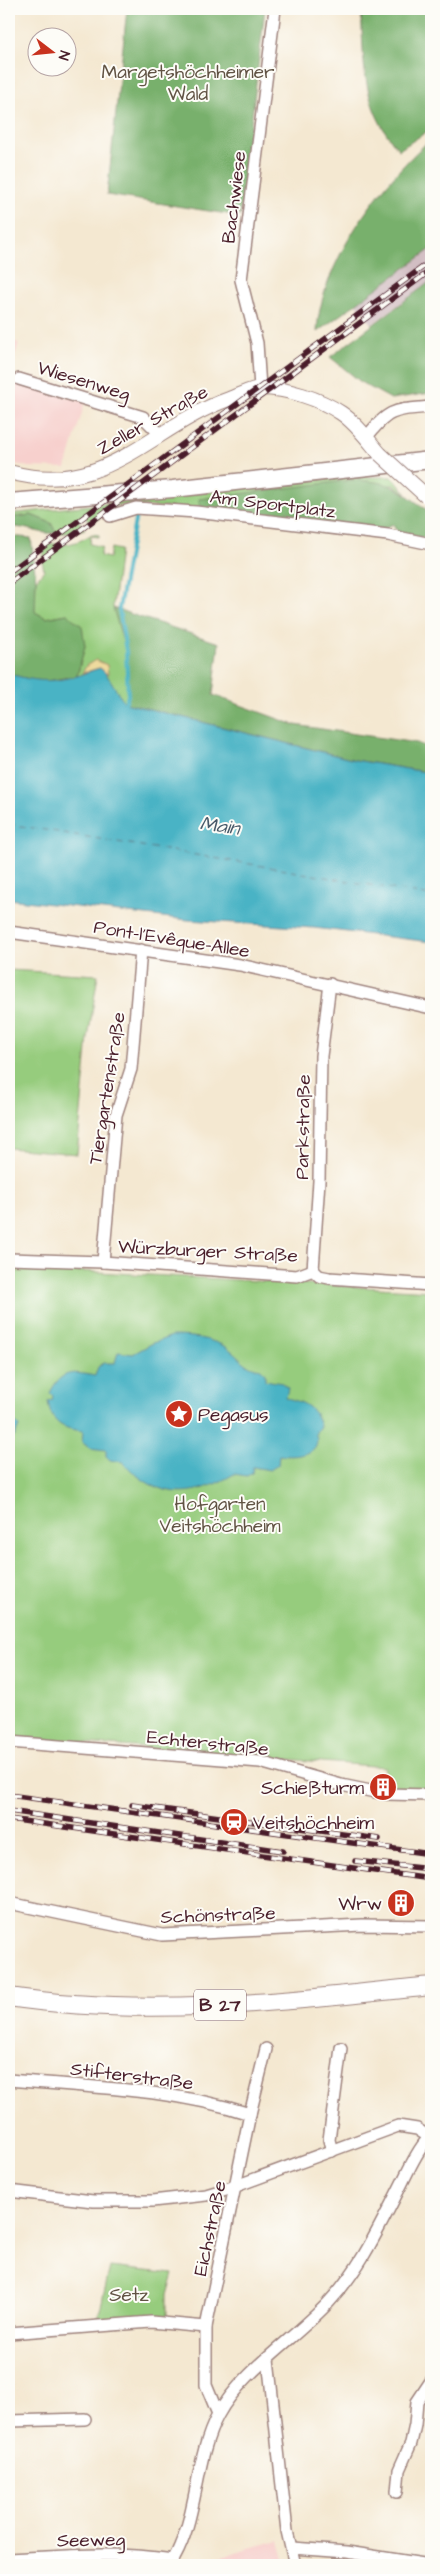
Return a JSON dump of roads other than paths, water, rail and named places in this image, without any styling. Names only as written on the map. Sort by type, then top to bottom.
[{"type":"main road","points":[[9,502],[173,489],[431,460]]},
{"type":"main road","name":"B 27","points":[[9,1997],[101,2005],[180,2007],[272,2003],[431,1986]]},
{"type":"street","name":"Bachwiese","points":[[260,388],[257,343],[241,280],[274,9]]},
{"type":"street","name":"Wiesenweg","points":[[18,379],[143,417],[161,436]]},
{"type":"street","name":"Zeller Straße","points":[[9,472],[57,479],[82,474],[123,459],[207,407],[260,388],[294,394],[321,402],[342,414],[380,454],[428,499]]},
{"type":"street","points":[[366,438],[386,414],[398,410],[431,407]]},
{"type":"street","name":"Am Sportplatz","points":[[110,516],[136,508],[196,512],[388,535],[431,544]]},
{"type":"street","name":"Pont-l'Evêque-Allee","points":[[9,932],[240,965],[431,1008]]},
{"type":"street","name":"Tiergartenstraße","points":[[103,1262],[116,1116],[131,1068],[141,950]]},
{"type":"street","name":"Parkstraße","points":[[313,1270],[319,1181],[321,1056],[330,984]]},
{"type":"street","name":"Würzburger Straße","points":[[9,1259],[103,1262],[297,1276],[313,1270],[319,1276],[329,1278],[431,1285]]},
{"type":"street","name":"Echterstraße","points":[[9,1742],[260,1762],[341,1785],[385,1794],[431,1796]]},
{"type":"street","name":"Schönstraße","points":[[9,1903],[162,1935],[362,1925],[431,1926]]},
{"type":"street","points":[[332,2151],[329,2140],[341,2048]]},
{"type":"street","name":"Eichstraße","points":[[218,2414],[206,2385],[206,2327],[250,2114],[266,2049]]},
{"type":"street","name":"Stifterstraße","points":[[9,2080],[157,2093],[223,2105],[250,2114]]},
{"type":"street","points":[[9,2191],[93,2201],[152,2201],[206,2195],[236,2186],[398,2126],[417,2129],[430,2136],[413,2162],[366,2254],[329,2302],[238,2387],[218,2414],[209,2437],[184,2535],[172,2563]]},
{"type":"street","points":[[9,2333],[151,2322],[206,2327]]},
{"type":"street","points":[[268,2359],[287,2531],[295,2565]]},
{"type":"street","points":[[397,2492],[399,2470],[411,2443],[417,2402],[431,2381]]},
{"type":"street","points":[[9,2421],[85,2419]]},
{"type":"street","points":[[292,2548],[347,2552],[430,2565]]},
{"type":"street","name":"Seeweg","points":[[9,2559],[89,2554],[145,2556],[172,2563]]},
{"type":"water","name":"Main","points":[[100,668],[125,703],[355,760],[431,773],[431,942],[314,928],[188,920],[9,899],[9,674],[48,681],[77,676]]},
{"type":"water","points":[[172,1336],[186,1336],[213,1341],[231,1350],[246,1364],[261,1369],[265,1374],[265,1380],[282,1383],[288,1388],[286,1398],[308,1406],[318,1420],[320,1426],[316,1432],[316,1445],[313,1449],[296,1456],[279,1455],[278,1465],[270,1470],[253,1467],[252,1473],[247,1476],[234,1474],[204,1488],[176,1492],[162,1489],[149,1483],[123,1462],[110,1460],[106,1456],[106,1450],[89,1448],[82,1442],[83,1431],[69,1429],[55,1420],[48,1401],[52,1400],[53,1396],[50,1393],[54,1385],[63,1376],[74,1373],[95,1376],[98,1367],[104,1363],[115,1363],[118,1352],[133,1354],[153,1343]]},
{"type":"water","points":[[9,1423],[16,1423],[19,1426],[15,1436],[9,1440]]},
{"type":"waterway","points":[[125,703],[128,696],[126,651],[119,609],[136,515]]},
{"type":"railway","points":[[9,572],[431,261]]},
{"type":"railway","points":[[9,583],[431,270]]},
{"type":"railway","points":[[9,1795],[431,1854]]},
{"type":"railway","points":[[132,1805],[379,1839]]},
{"type":"railway","points":[[9,1811],[283,1851]]},
{"type":"railway","points":[[9,1819],[431,1879]]},
{"type":"railway","points":[[355,1861],[431,1869]]},
{"type":"place","name":"Pegasus","points":[[179,1414]]},
{"type":"place","name":"Schießturm","points":[[383,1787]]},
{"type":"place","name":"Veitshöchheim","points":[[234,1822]]},
{"type":"place","name":"Wrw","points":[[401,1903]]},
{"type":"park label","name":"Margetshöchheimer Wald","points":[[188,82]]},
{"type":"park label","name":"Hofgarten Veitshöchheim","points":[[220,1514]]},
{"type":"park label","name":"Setz","points":[[129,2294]]}]
